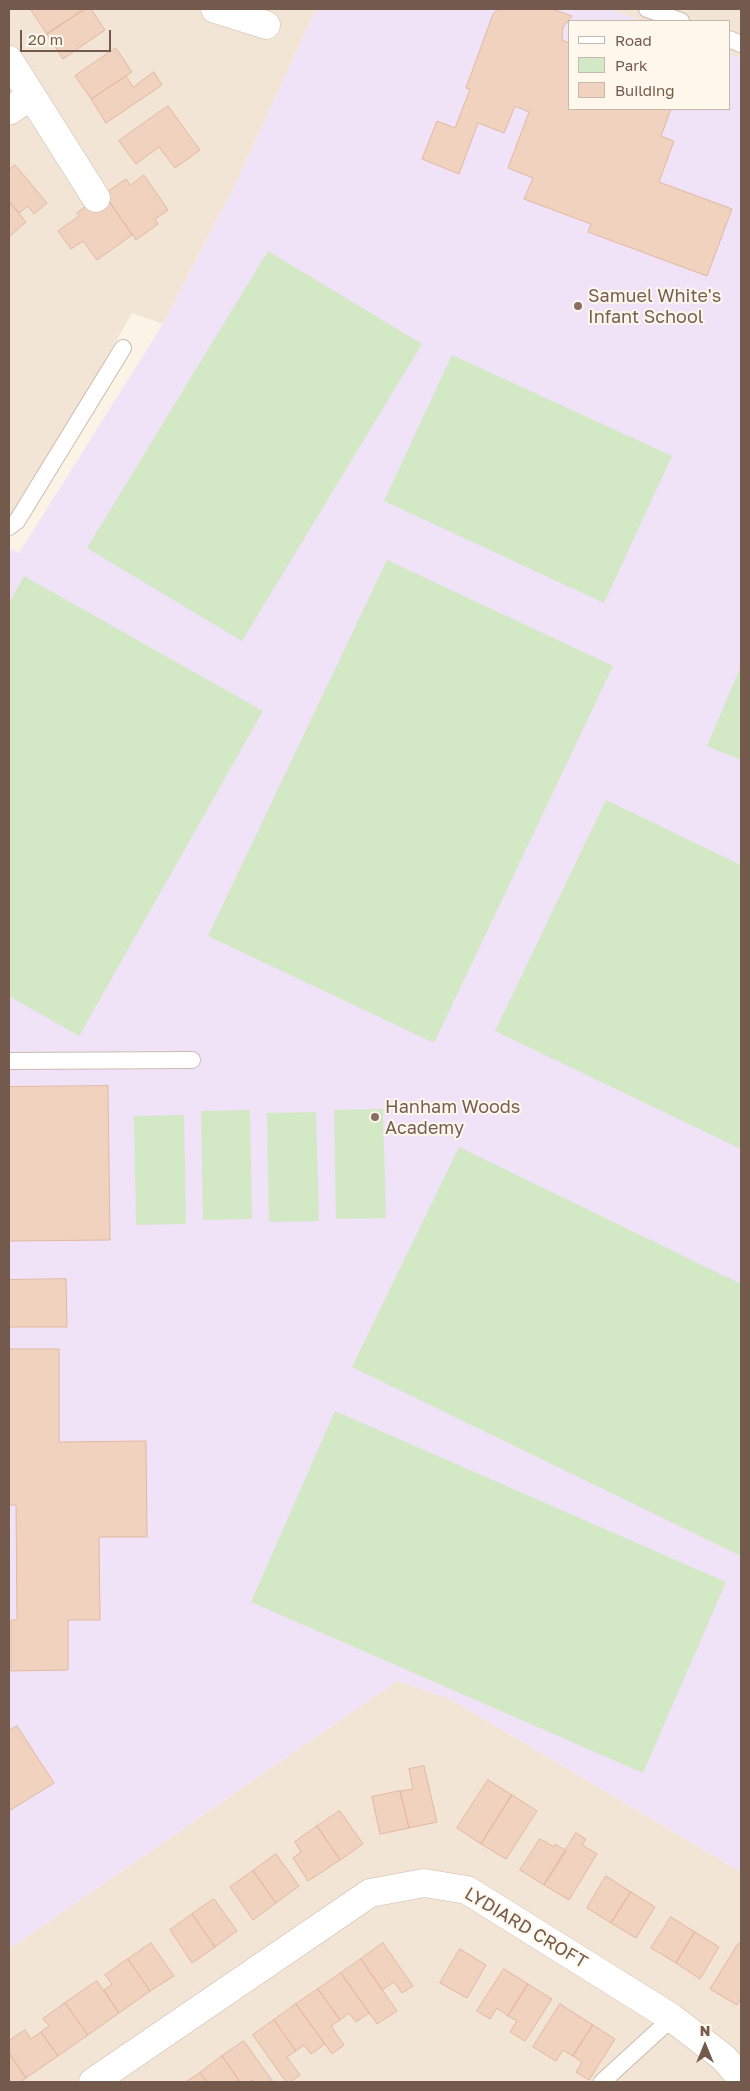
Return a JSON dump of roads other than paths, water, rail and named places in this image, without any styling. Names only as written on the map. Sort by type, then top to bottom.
[{"type":"street","points":[[215,9],[266,25]]},
{"type":"street","points":[[9,60],[96,198]]},
{"type":"street","points":[[9,111],[31,96]]},
{"type":"street","name":"LYDIARD CROFT","points":[[93,2082],[370,1893],[424,1883],[467,1890],[672,2018],[724,2058],[741,2078]]},
{"type":"lane","points":[[647,9],[678,20]]},
{"type":"lane","points":[[9,527],[18,521],[123,348]]},
{"type":"lane","points":[[9,1061],[192,1060]]},
{"type":"lane","points":[[602,2082],[672,2018]]},
{"type":"place","name":"Samuel White's Infant School","points":[[578,306]]},
{"type":"place","name":"Hanham Woods Academy","points":[[375,1117]]}]
